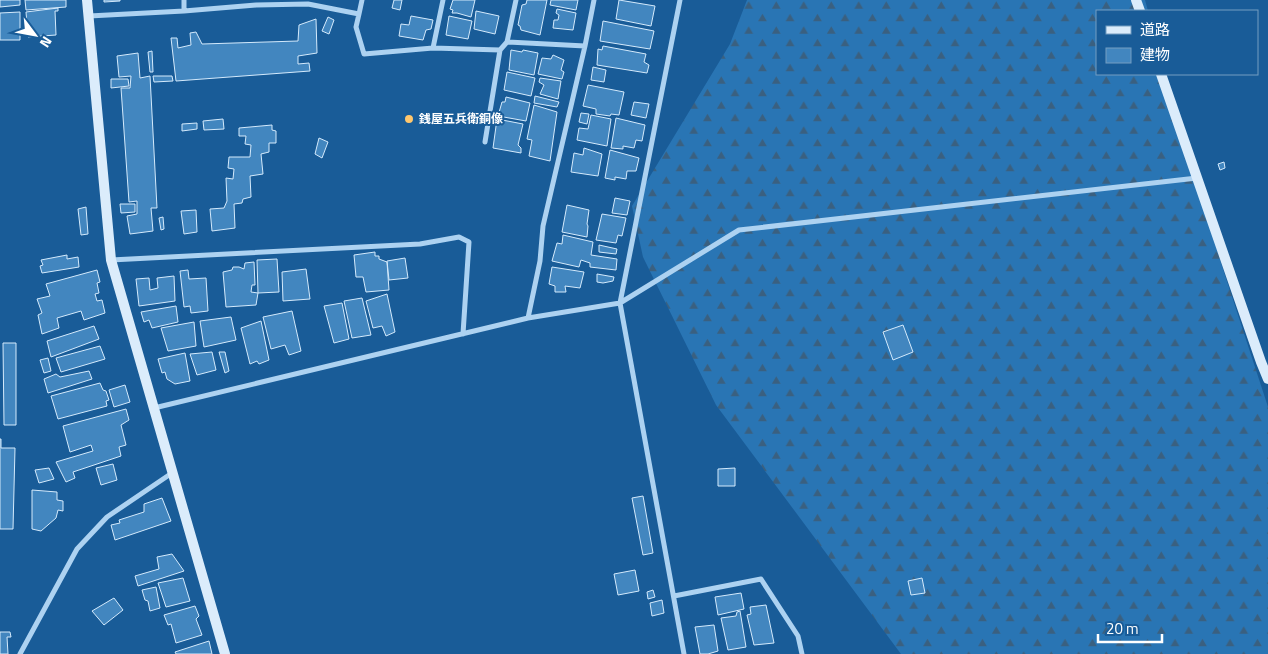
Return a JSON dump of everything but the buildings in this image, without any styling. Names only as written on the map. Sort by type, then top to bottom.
[{"type":"street","points":[[87,0],[111,260],[225,654]]},
{"type":"street","points":[[184,0],[184,10]]},
{"type":"street","points":[[362,0],[356,27],[364,54],[433,48],[500,50]]},
{"type":"street","points":[[433,48],[443,0]]},
{"type":"street","points":[[486,142],[500,50],[507,42],[516,0]]},
{"type":"street","points":[[528,318],[540,261],[543,226],[586,46],[594,0]]},
{"type":"street","points":[[680,0],[620,303],[684,654]]},
{"type":"street","points":[[89,16],[256,5],[308,4],[359,14]]},
{"type":"street","points":[[507,42],[586,46]]},
{"type":"street","points":[[1162,75],[1268,379]]},
{"type":"street","points":[[154,408],[528,318],[620,303],[739,230],[1198,178]]},
{"type":"street","points":[[111,260],[420,244],[459,238],[469,242],[463,334]]},
{"type":"street","points":[[20,654],[77,549],[107,517],[173,472]]},
{"type":"street","points":[[674,596],[761,579],[798,636],[802,654]]},
{"type":"green space","points":[[747,0],[1145,0],[1148,10],[1096,10],[1096,75],[1166,75],[1221,263],[1268,407],[1268,654],[901,654],[716,405],[643,257],[632,206],[730,44]]},
{"type":"place","name":"銭屋五兵衛銅像","points":[[409,119]]}]
